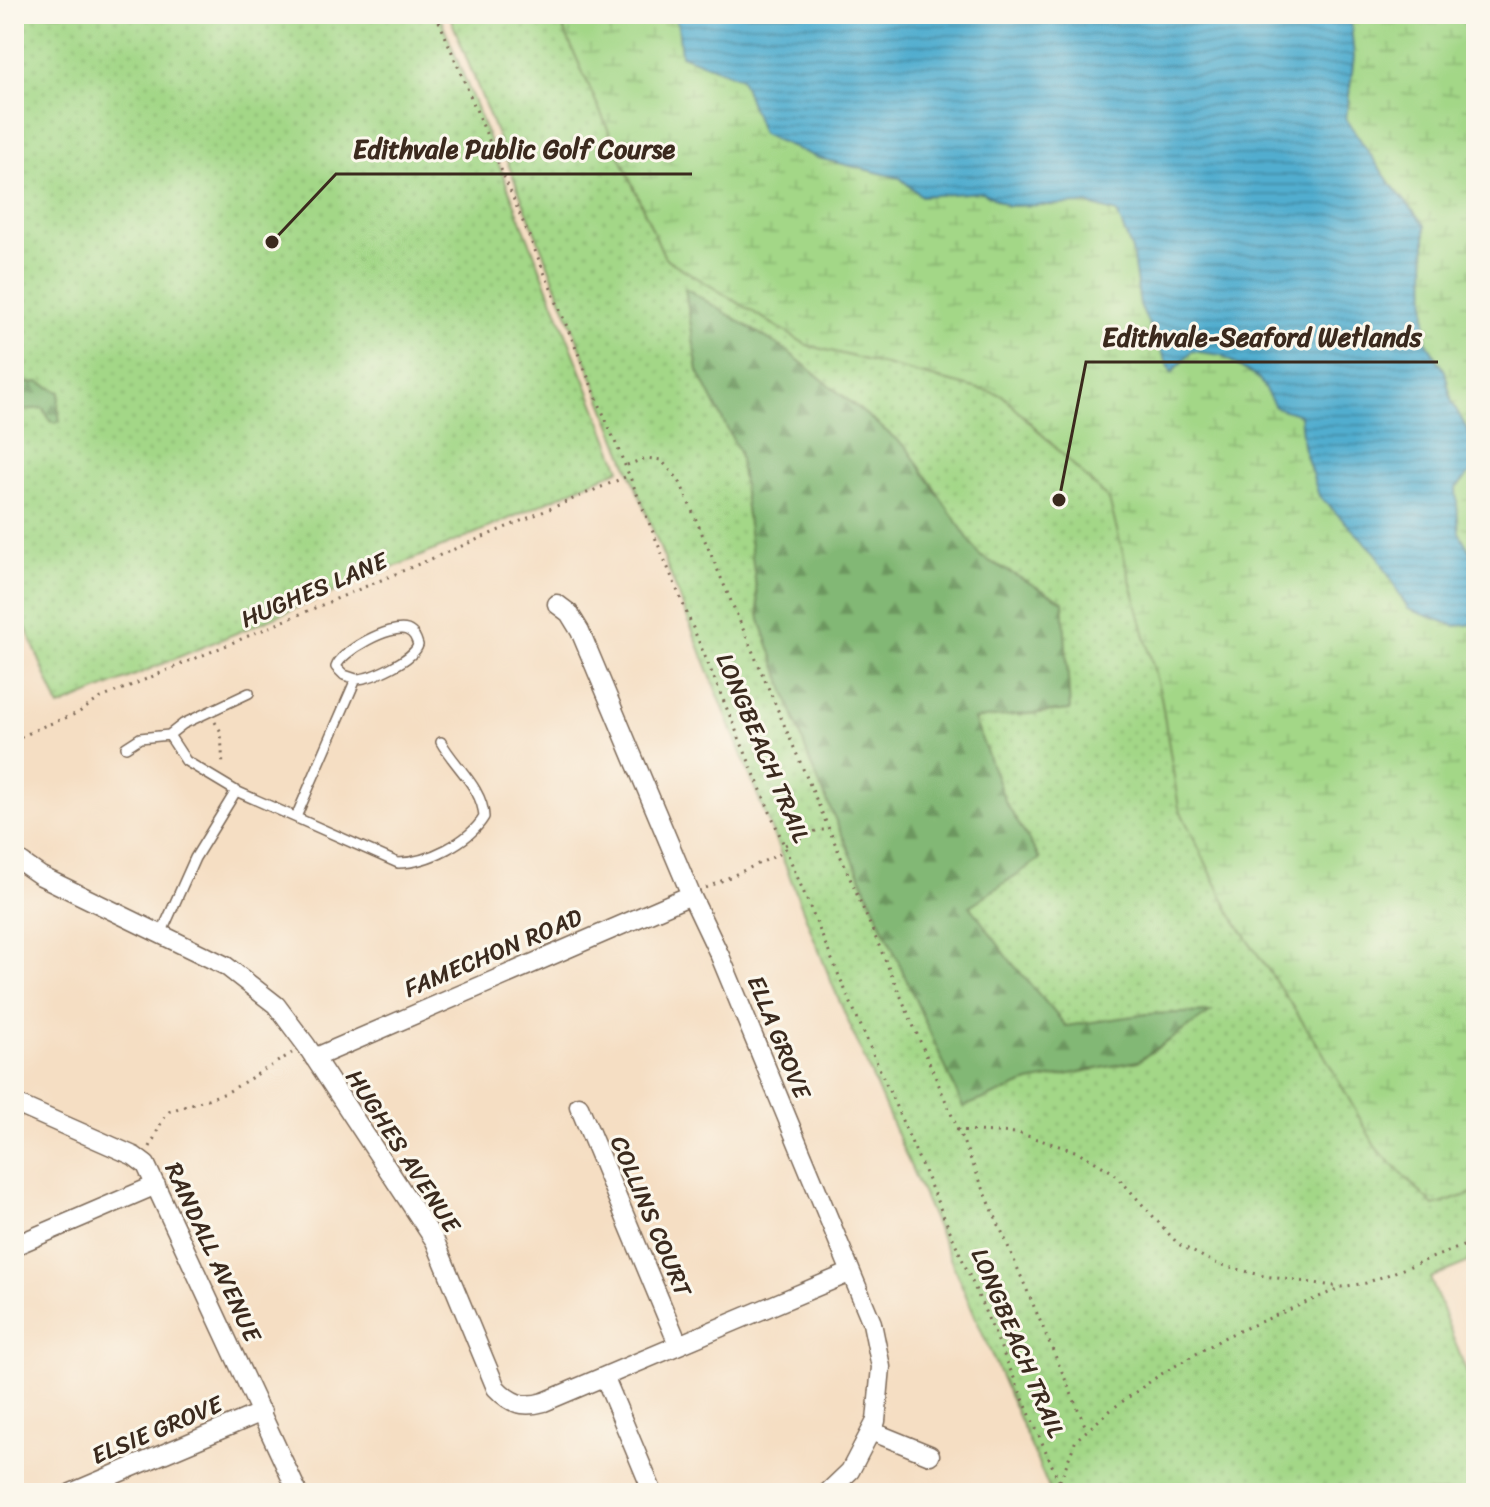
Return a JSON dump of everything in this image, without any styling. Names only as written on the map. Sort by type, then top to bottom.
[{"type":"street","name":"ELLA GROVE","points":[[557,604],[569,613],[580,631],[872,1323],[881,1367],[876,1421],[850,1471],[827,1493]]},
{"type":"street","name":"HUGHES AVENUE","points":[[14,857],[41,876],[226,966],[276,1005],[310,1051],[435,1241],[496,1388],[515,1403],[527,1406],[605,1378],[849,1273]]},
{"type":"street","name":"FAMECHON ROAD","points":[[310,1051],[691,895]]},
{"type":"street","name":"RANDALL AVENUE","points":[[14,1103],[146,1165],[298,1493]]},
{"type":"street","name":"COLLINS COURT","points":[[579,1106],[678,1344]]},
{"type":"street","points":[[14,1246],[156,1185]]},
{"type":"street","points":[[605,1378],[653,1493]]},
{"type":"street","name":"ELSIE GROVE","points":[[71,1493],[262,1412]]},
{"type":"street","points":[[871,1431],[930,1455]]},
{"type":"lane","points":[[398,629],[407,630],[415,636],[418,645],[413,654],[378,674],[356,679],[344,675],[336,667],[339,659],[349,650],[398,629]]},
{"type":"lane","points":[[296,817],[356,679]]},
{"type":"lane","points":[[126,747],[140,738],[169,735],[183,724],[249,693]]},
{"type":"lane","points":[[169,735],[183,758],[236,791],[398,863],[414,861],[449,846],[474,831],[484,813],[468,780],[441,742]]},
{"type":"lane","points":[[161,934],[195,858],[236,791]]},
{"type":"path","name":"LONGBEACH TRAIL","points":[[436,14],[784,845],[1064,1493]]},
{"type":"path","points":[[626,466],[646,458],[661,460],[679,480],[1087,1430]]},
{"type":"path","name":"HUGHES LANE","points":[[14,741],[78,713],[99,699],[630,475]]},
{"type":"path","points":[[209,712],[221,732],[224,763],[217,780]]},
{"type":"path","points":[[784,845],[818,830],[830,830]]},
{"type":"path","points":[[691,895],[787,850]]},
{"type":"path","points":[[150,1147],[170,1111],[226,1093],[310,1051]]},
{"type":"path","points":[[956,1130],[1018,1133],[1078,1152],[1114,1173],[1178,1244],[1215,1263],[1264,1276],[1341,1287]]},
{"type":"path","points":[[1059,1483],[1076,1440],[1158,1376],[1227,1336],[1341,1287],[1366,1283],[1476,1241]]},
{"type":"green space","points":[[14,14],[439,14],[620,469],[495,525],[59,707],[14,599]]},
{"type":"green space","points":[[449,14],[1476,14],[1476,1259],[1430,1278],[1476,1396],[1476,1493],[1051,1493],[833,986]]},
{"type":"green space","points":[[557,14],[1476,14],[1476,1192],[1434,1206],[1377,1149],[1322,1051],[1231,914],[1179,808],[1161,697],[1109,500],[1002,395],[807,345],[665,258]]},
{"type":"green space","points":[[685,288],[786,350],[907,448],[980,556],[1063,601],[1070,710],[974,719],[1006,803],[1040,859],[970,906],[1012,963],[1066,1026],[1147,1014],[1211,1012],[1138,1061],[1029,1082],[963,1107],[811,765],[760,620],[739,452],[698,371]]},
{"type":"green space","points":[[14,381],[17,384],[39,382],[60,392],[60,422],[51,422],[43,408],[14,411]]},
{"type":"water","points":[[672,14],[1350,14],[1354,57],[1346,119],[1390,183],[1425,225],[1426,341],[1445,371],[1452,402],[1476,445],[1476,467],[1456,488],[1459,532],[1476,562],[1476,624],[1455,626],[1408,609],[1376,553],[1319,496],[1303,446],[1300,415],[1275,407],[1259,379],[1221,355],[1192,351],[1172,373],[1140,306],[1132,251],[1117,213],[1087,204],[1008,206],[982,192],[921,196],[900,178],[818,158],[762,134],[741,78],[681,55],[678,25]]},
{"type":"place","name":"Edithvale Public Golf Course","points":[[272,242]]},
{"type":"place","name":"Edithvale-Seaford Wetlands","points":[[1059,500]]}]
